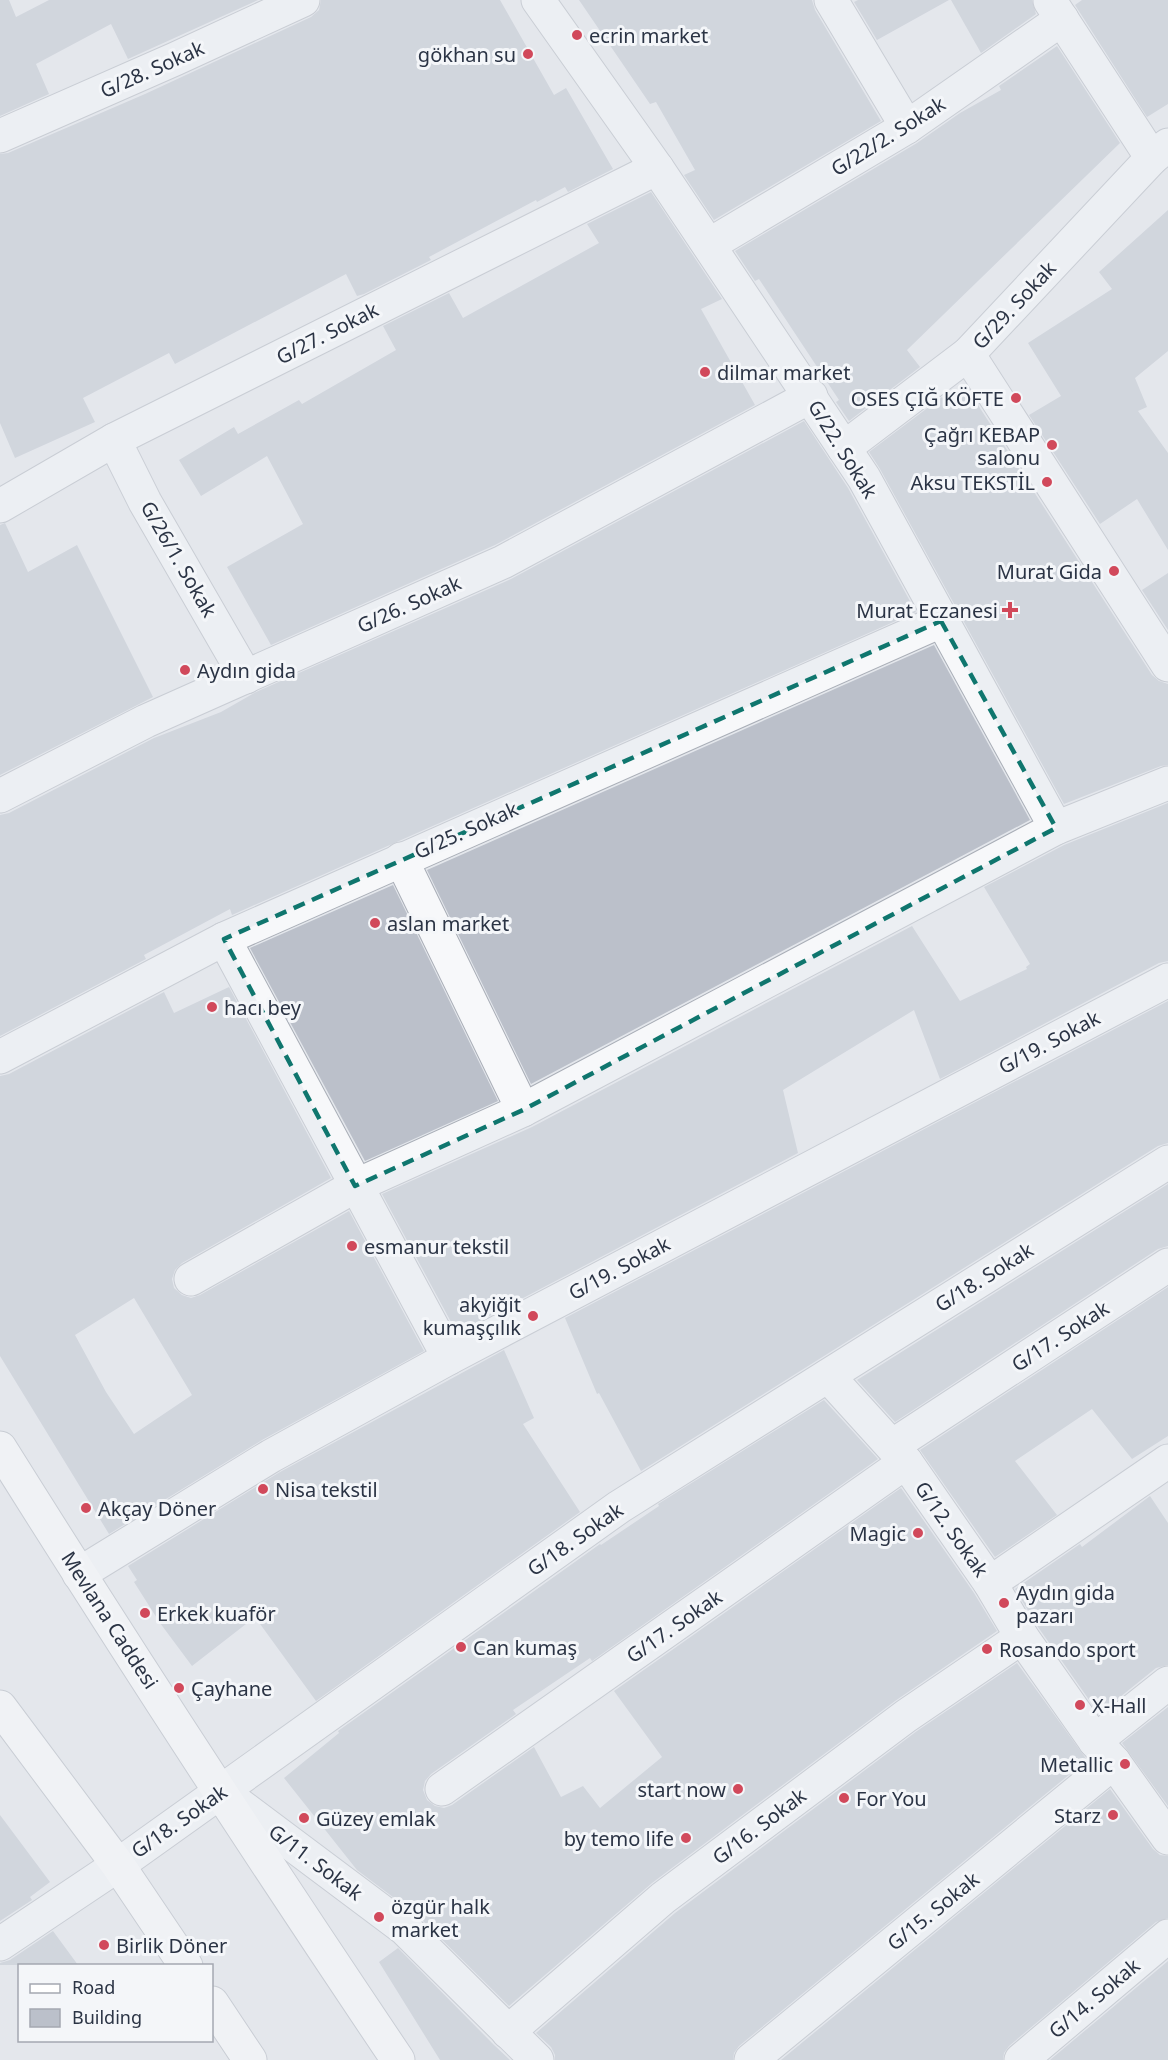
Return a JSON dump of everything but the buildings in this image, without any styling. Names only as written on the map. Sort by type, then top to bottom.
[{"type":"street","name":"G/28. Sokak","points":[[0,136],[303,0]]},
{"type":"street","name":"G/22. Sokak","points":[[538,0],[657,168],[864,478],[1056,828]]},
{"type":"street","points":[[831,0],[907,127]]},
{"type":"street","points":[[1056,10],[1160,152]]},
{"type":"street","name":"G/22/2. Sokak","points":[[709,245],[907,127],[1056,10]]},
{"type":"street","name":"G/29. Sokak","points":[[844,448],[968,354],[1160,152]]},
{"type":"street","name":"G/27. Sokak","points":[[0,506],[114,440],[657,168]]},
{"type":"street","points":[[968,354],[1168,664]]},
{"type":"street","name":"G/26. Sokak","points":[[0,796],[146,721],[503,562],[811,396]]},
{"type":"street","name":"G/26/1. Sokak","points":[[114,440],[145,502],[246,677]]},
{"type":"street","name":"G/25. Sokak","points":[[0,1057],[224,939],[941,621]]},
{"type":"street","points":[[191,1279],[355,1186],[523,1110],[1056,828],[1168,783]]},
{"type":"street","points":[[400,859],[523,1110]]},
{"type":"street","points":[[224,939],[448,1358]]},
{"type":"street","name":"G/19. Sokak","points":[[79,1574],[271,1456],[448,1358],[1168,980]]},
{"type":"street","name":"G/18. Sokak","points":[[0,1944],[118,1865],[619,1507],[1168,1162]]},
{"type":"street","name":"G/17. Sokak","points":[[442,1789],[899,1454],[1168,1265]]},
{"type":"street","name":"G/12. Sokak","points":[[828,1376],[899,1454],[990,1583],[1022,1637],[1168,1838]]},
{"type":"street","name":"Mevlana Caddesi","points":[[0,1448],[79,1574],[398,2060]]},
{"type":"street","points":[[990,1583],[1168,1461]]},
{"type":"street","name":"G/16. Sokak","points":[[508,2032],[663,1898],[906,1716],[1022,1637]]},
{"type":"street","name":"G/15. Sokak","points":[[751,2060],[1105,1751],[1168,1683]]},
{"type":"street","points":[[0,1707],[118,1865],[185,1964]]},
{"type":"street","name":"G/11. Sokak","points":[[221,1792],[405,1929],[537,2060]]},
{"type":"street","name":"G/14. Sokak","points":[[1021,2060],[1168,1936]]},
{"type":"street","points":[[213,2004],[250,2060]]},
{"type":"highlighted area","points":[[941,621],[1056,828],[523,1110],[355,1186],[224,939]]},
{"type":"place","name":"ecrin market","points":[[577,35]]},
{"type":"place","name":"gökhan su","points":[[528,54]]},
{"type":"place","name":"dilmar market","points":[[705,372]]},
{"type":"place","name":"OSES ÇIĞ KÖFTE","points":[[1016,398]]},
{"type":"place","name":"Çağrı KEBAP salonu","points":[[1052,445]]},
{"type":"place","name":"Aksu TEKSTİL","points":[[1047,482]]},
{"type":"place","name":"Murat Gida","points":[[1114,571]]},
{"type":"place","name":"Murat Eczanesi","points":[[1010,610]]},
{"type":"place","name":"Aydın gida","points":[[185,670]]},
{"type":"place","name":"aslan market","points":[[375,923]]},
{"type":"place","name":"hacı bey","points":[[212,1007]]},
{"type":"place","name":"esmanur tekstil","points":[[352,1246]]},
{"type":"place","name":"akyiğit kumaşçılık","points":[[533,1316]]},
{"type":"place","name":"Nisa tekstil","points":[[263,1489]]},
{"type":"place","name":"Akçay Döner","points":[[86,1508]]},
{"type":"place","name":"Magic","points":[[918,1533]]},
{"type":"place","name":"Aydın gida pazarı","points":[[1004,1603]]},
{"type":"place","name":"Erkek kuaför","points":[[145,1613]]},
{"type":"place","name":"Can kumaş","points":[[461,1647]]},
{"type":"place","name":"Rosando sport","points":[[987,1649]]},
{"type":"place","name":"Çayhane","points":[[179,1688]]},
{"type":"place","name":"X-Hall","points":[[1080,1705]]},
{"type":"place","name":"Metallic","points":[[1125,1764]]},
{"type":"place","name":"start now","points":[[738,1789]]},
{"type":"place","name":"For You","points":[[844,1798]]},
{"type":"place","name":"Starz","points":[[1113,1815]]},
{"type":"place","name":"Güzey emlak","points":[[304,1818]]},
{"type":"place","name":"by temo life","points":[[686,1838]]},
{"type":"place","name":"özgür halk market","points":[[379,1917]]},
{"type":"place","name":"Birlik Döner","points":[[104,1945]]}]
